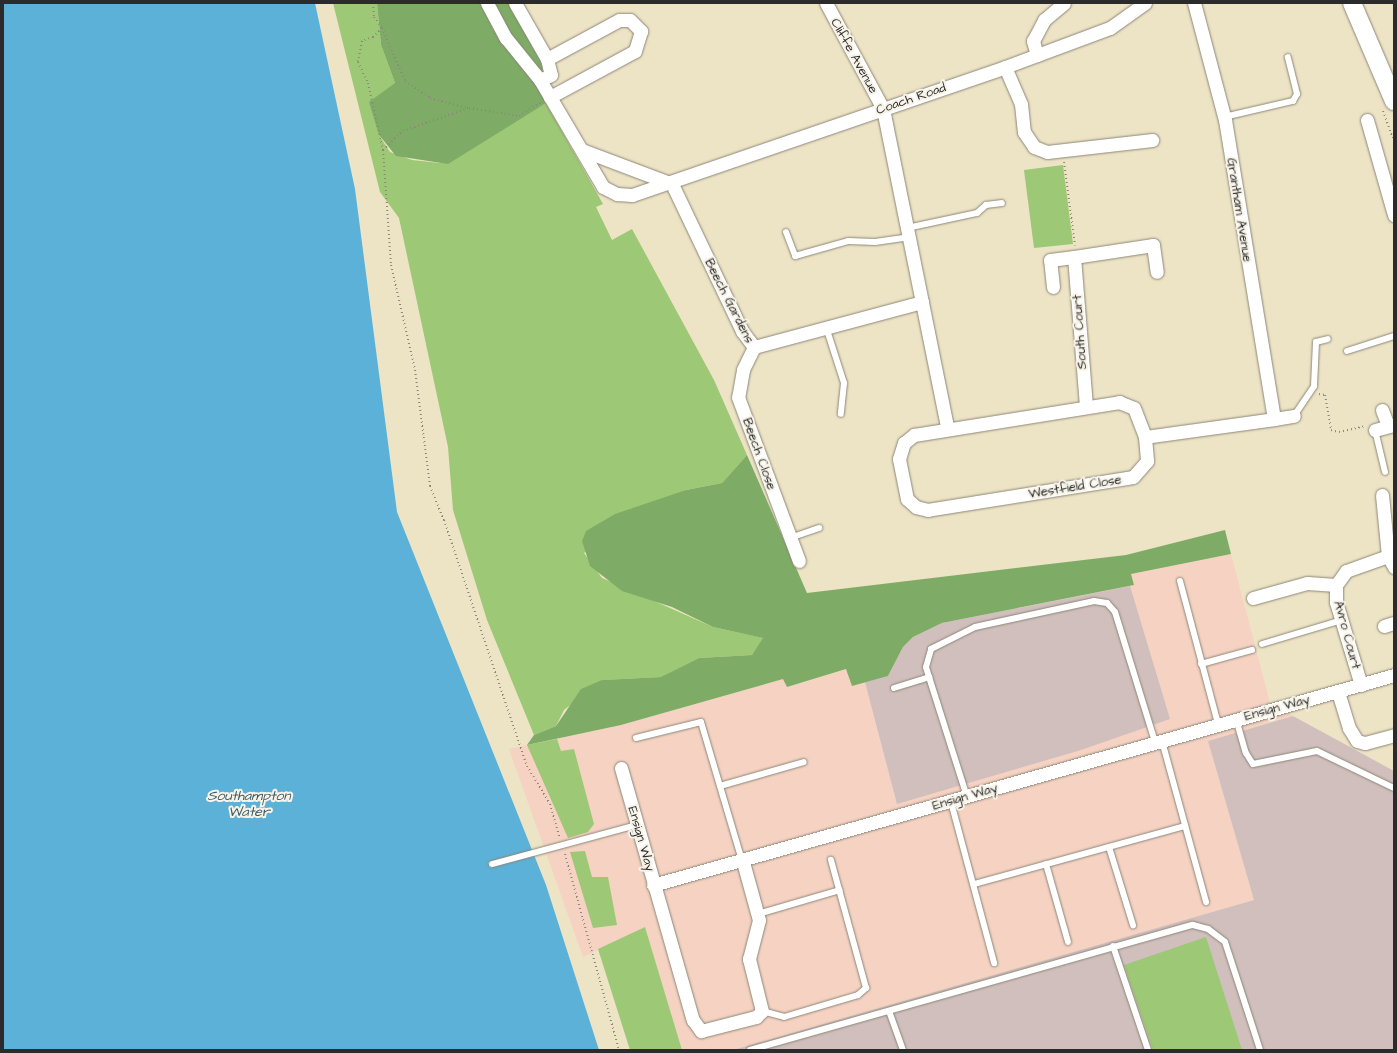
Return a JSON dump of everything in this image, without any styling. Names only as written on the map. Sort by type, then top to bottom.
[{"type":"main road","points":[[1352,3],[1394,101]]},
{"type":"street","points":[[487,3],[506,38],[540,80],[582,150],[672,184]]},
{"type":"street","points":[[514,3],[547,59],[551,75],[540,80]]},
{"type":"street","name":"Cliffe Avenue","points":[[826,3],[883,108]]},
{"type":"street","points":[[1036,55],[1033,41],[1044,20],[1064,3]]},
{"type":"street","name":"Coach Road","points":[[582,150],[603,187],[617,194],[632,195],[672,184],[883,108],[1005,67],[1110,28],[1145,3]]},
{"type":"street","name":"Grantham Avenue","points":[[1194,3],[1224,117],[1274,420]]},
{"type":"street","points":[[547,59],[619,20],[630,20],[641,31],[635,51],[550,97]]},
{"type":"street","points":[[1005,67],[1021,104],[1024,132],[1034,147],[1047,152],[1152,140]]},
{"type":"street","points":[[883,108],[947,427]]},
{"type":"street","points":[[1366,127],[1394,215]]},
{"type":"street","name":"Beech Gardens","points":[[672,184],[742,331],[754,347],[827,330],[922,302]]},
{"type":"street","name":"South Court","points":[[1054,287],[1050,260],[1153,245],[1157,272]]},
{"type":"street","name":"South Court","points":[[1076,257],[1086,406]]},
{"type":"street","name":"Beech Close","points":[[754,347],[743,370],[738,397],[799,561]]},
{"type":"street","name":"Westfield Close","points":[[1119,402],[1131,405],[1140,416],[1145,437],[1146,463],[1129,478],[919,508],[904,492],[898,459],[901,447],[914,435],[947,427],[1119,402]]},
{"type":"street","points":[[1375,430],[1391,426],[1382,410]]},
{"type":"street","points":[[1145,437],[1294,416]]},
{"type":"street","name":"Avro Court","points":[[1361,685],[1342,620],[1336,585],[1346,571],[1391,562],[1382,495]]},
{"type":"street","name":"Avro Court","points":[[1253,598],[1307,583],[1336,585]]},
{"type":"street","name":"Ensign Way","points":[[621,768],[653,885],[743,862],[1218,724],[1338,692],[1394,675]]},
{"type":"street","points":[[1338,692],[1349,728],[1357,741],[1365,743],[1394,735]]},
{"type":"street","points":[[653,885],[697,1029],[711,1031],[756,1017],[762,1011],[749,959],[760,926],[743,862]]},
{"type":"lane","points":[[1224,117],[1293,101],[1297,94],[1288,56]]},
{"type":"lane","points":[[786,232],[795,256],[848,241],[875,242],[977,213],[986,205],[1002,203]]},
{"type":"lane","points":[[827,330],[844,383],[841,414]]},
{"type":"lane","points":[[1347,351],[1394,336]]},
{"type":"lane","points":[[1294,416],[1314,386],[1316,342],[1328,339]]},
{"type":"lane","points":[[1375,430],[1385,472]]},
{"type":"lane","points":[[790,538],[819,528]]},
{"type":"lane","points":[[1180,581],[1218,724]]},
{"type":"lane","points":[[967,797],[926,667],[931,649],[975,627],[1094,601],[1108,603],[1115,612],[1158,742],[1185,826],[1206,902]]},
{"type":"lane","points":[[1262,644],[1342,620]]},
{"type":"lane","points":[[1201,664],[1252,650]]},
{"type":"lane","points":[[894,688],[929,677]]},
{"type":"lane","points":[[1236,719],[1246,753],[1254,764],[1317,750],[1394,788]]},
{"type":"lane","points":[[636,738],[701,722],[743,862]]},
{"type":"lane","points":[[720,786],[804,762]]},
{"type":"lane","points":[[951,802],[994,963]]},
{"type":"lane","points":[[492,864],[637,825]]},
{"type":"lane","points":[[974,884],[1185,826]]},
{"type":"lane","points":[[1109,847],[1133,925]]},
{"type":"lane","points":[[762,1011],[784,1017],[863,992],[866,978],[832,860]]},
{"type":"lane","points":[[1046,864],[1068,942]]},
{"type":"lane","points":[[758,914],[840,890]]},
{"type":"lane","points":[[750,1050],[1186,925],[1203,926],[1216,934],[1227,949],[1260,1050]]},
{"type":"lane","points":[[1113,946],[1148,1050]]},
{"type":"lane","points":[[889,1011],[903,1050]]},
{"type":"path","points":[[373,3],[374,17],[382,28],[405,81],[430,98],[469,108],[519,116],[550,97]]},
{"type":"path","points":[[382,28],[373,37],[362,41],[358,62],[368,83],[383,150],[392,264],[415,370],[430,486],[444,520],[527,766],[550,804],[561,842]]},
{"type":"path","points":[[383,150],[403,131],[469,108]]},
{"type":"path","points":[[1063,151],[1076,257]]},
{"type":"path","points":[[1314,398],[1318,394],[1326,395],[1331,430],[1339,432],[1366,426],[1375,430]]},
{"type":"path","points":[[563,850],[619,1050]]},
{"type":"shaded area","points":[[1231,554],[1270,703],[1293,716],[1208,741],[1254,900],[733,1050],[682,1050],[645,927],[583,957],[509,749],[621,725],[783,679],[788,687],[847,669],[852,686],[888,676],[903,647],[1134,585],[1131,574]]},
{"type":"shaded area","points":[[1130,586],[1170,719],[1081,750],[897,804],[865,682],[888,676],[903,647],[913,637],[942,623]]},
{"type":"shaded area","points":[[1293,716],[1394,771],[1394,1050],[733,1050],[1254,900],[1208,741]]},
{"type":"green space","points":[[333,3],[377,3],[381,45],[395,83],[379,135],[390,152],[412,160],[440,163],[546,103],[603,204],[596,207],[612,240],[632,229],[714,380],[747,455],[722,483],[686,490],[662,501],[584,553],[602,578],[713,627],[764,638],[752,655],[699,658],[662,677],[602,680],[564,710],[556,726],[534,735],[487,620],[453,510],[448,447],[399,218],[380,192]]},
{"type":"green space","points":[[377,3],[510,3],[544,64],[538,85],[546,103],[448,164],[396,156],[379,135],[369,102],[395,83],[381,45]]},
{"type":"green space","points":[[1063,165],[1073,244],[1034,248],[1024,170]]},
{"type":"green space","points":[[747,455],[807,593],[1126,555],[1225,530],[1231,554],[1131,574],[1134,585],[942,623],[913,637],[903,647],[888,676],[852,686],[846,669],[787,687],[783,679],[621,725],[527,745],[534,735],[556,726],[581,689],[602,680],[661,677],[699,658],[752,655],[763,638],[713,627],[672,607],[622,591],[590,566],[582,541],[586,531],[615,514],[686,490],[722,483]]},
{"type":"green space","points":[[557,739],[561,751],[574,749],[594,824],[588,832],[568,838],[527,745]]},
{"type":"green space","points":[[585,851],[592,877],[608,877],[617,925],[593,928],[570,852]]},
{"type":"green space","points":[[645,927],[682,1050],[630,1050],[598,949]]},
{"type":"green space","points":[[1206,937],[1242,1050],[1153,1050],[1124,965]]},
{"type":"water","name":"Southampton Water","points":[[3,3],[315,3],[355,189],[397,512],[546,885],[599,1050],[3,1050]]}]
